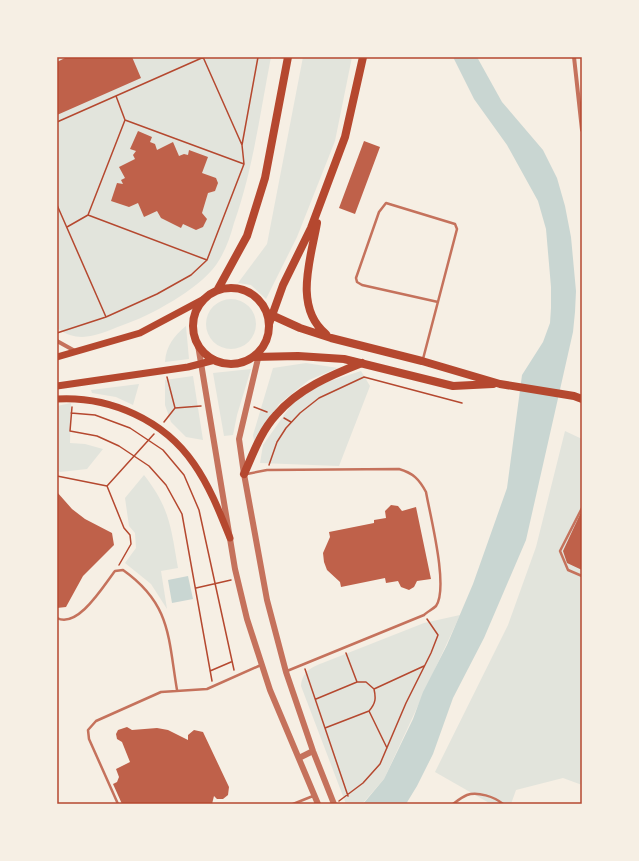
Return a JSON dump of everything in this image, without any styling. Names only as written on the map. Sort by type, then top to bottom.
[{"type":"main road","points":[[218,289],[247,236],[265,178],[288,57]]},
{"type":"main road","points":[[257,355],[266,342],[270,314],[321,204],[346,137],[363,57]]},
{"type":"main road","points":[[321,204],[311,252],[306,289],[307,302],[317,326],[331,338]]},
{"type":"main road","points":[[57,356],[140,333],[202,300],[218,289],[230,287],[242,289],[252,294],[261,302],[270,314],[331,338],[422,361],[500,384],[580,399]]},
{"type":"main road","points":[[202,300],[196,310],[193,322],[193,334],[198,345],[205,354],[215,360],[234,364],[257,355],[344,359],[453,386],[500,384]]},
{"type":"main road","points":[[57,386],[166,370],[215,360]]},
{"type":"main road","points":[[244,474],[267,427],[276,415],[290,401],[314,385],[362,363]]},
{"type":"main road","points":[[57,399],[74,398],[108,404],[138,415],[171,437],[194,464],[214,499],[230,538]]},
{"type":"street","points":[[574,57],[582,130]]},
{"type":"street","points":[[57,341],[76,351]]},
{"type":"street","points":[[198,345],[237,579],[247,619],[270,690],[318,804]]},
{"type":"street","points":[[257,355],[239,439],[244,474],[267,600],[286,672],[313,751],[333,802]]},
{"type":"street","points":[[299,758],[313,751]]},
{"type":"lane","points":[[422,361],[438,302],[457,229],[455,224],[386,203],[379,212],[356,278],[358,282],[362,285],[438,302]]},
{"type":"lane","points":[[244,474],[267,470],[398,469],[410,472],[420,481],[426,492],[441,577],[441,592],[436,605],[424,615],[286,672]]},
{"type":"lane","points":[[582,508],[560,552],[568,570],[582,576]]},
{"type":"lane","points":[[57,618],[72,618],[82,612],[116,571],[122,570],[135,578],[154,598],[164,617],[177,690]]},
{"type":"lane","points":[[118,804],[89,738],[88,730],[96,721],[161,692],[177,690],[192,691],[212,686],[261,665]]},
{"type":"lane","points":[[293,804],[314,795]]},
{"type":"lane","points":[[453,804],[468,795],[484,795],[499,800],[503,804]]},
{"type":"path","points":[[57,122],[204,57],[242,145]]},
{"type":"path","points":[[57,333],[106,317],[157,294],[191,275],[207,260],[244,164],[242,145],[258,57]]},
{"type":"path","points":[[66,227],[88,215],[125,120],[116,96]]},
{"type":"path","points":[[125,120],[244,164]]},
{"type":"path","points":[[57,206],[106,317]]},
{"type":"path","points":[[88,215],[207,260]]},
{"type":"path","points":[[166,370],[175,408]]},
{"type":"path","points":[[267,470],[277,442],[286,428],[300,413],[319,398],[364,377],[462,403]]},
{"type":"path","points":[[74,398],[70,413],[70,431],[97,436],[119,446],[149,466],[166,485],[182,514],[212,686]]},
{"type":"path","points":[[107,486],[149,441],[175,408],[207,405]]},
{"type":"path","points":[[70,413],[95,415],[130,428],[163,450],[184,475],[199,510],[231,662],[236,676]]},
{"type":"path","points":[[57,476],[107,486]]},
{"type":"path","points":[[107,486],[124,528],[130,535],[131,544],[116,571]]},
{"type":"path","points":[[196,588],[237,579]]},
{"type":"path","points":[[333,802],[348,796],[363,783],[380,764],[406,703],[438,635],[424,615]]},
{"type":"path","points":[[344,648],[357,682]]},
{"type":"path","points":[[210,671],[231,662]]},
{"type":"path","points":[[304,665],[348,796]]},
{"type":"path","points":[[374,688],[425,665]]},
{"type":"path","points":[[315,699],[357,682],[366,682],[374,688],[376,698],[374,705],[369,711],[325,728]]},
{"type":"path","points":[[369,711],[387,748]]},
{"type":"shaded area","points":[[57,57],[271,57],[256,141],[241,203],[229,239],[216,265],[198,283],[186,292],[147,315],[106,332],[82,337],[65,333],[57,328]]},
{"type":"shaded area","points":[[303,57],[352,57],[335,141],[297,237],[266,299],[251,285],[238,283],[267,244]]},
{"type":"shaded area","points":[[453,57],[477,57],[502,102],[543,150],[557,178],[565,206],[571,237],[576,291],[573,332],[526,540],[484,638],[453,698],[433,754],[406,804],[363,804],[384,779],[413,719],[423,692],[447,645],[473,584],[507,488],[522,375],[543,342],[550,323],[551,287],[546,229],[538,201],[507,145],[474,99]]},
{"type":"shaded area","points":[[231,299],[245,303],[252,310],[256,324],[252,338],[245,345],[231,349],[217,345],[210,338],[206,324],[210,310],[217,303]]},
{"type":"shaded area","points":[[186,326],[189,359],[165,362],[167,351],[171,342]]},
{"type":"shaded area","points":[[306,363],[338,368],[309,380],[279,404],[255,445],[253,435],[273,368]]},
{"type":"shaded area","points":[[251,369],[237,415],[233,435],[224,436],[213,373]]},
{"type":"shaded area","points":[[361,371],[370,386],[339,466],[260,463],[263,445],[294,401],[324,383]]},
{"type":"shaded area","points":[[193,376],[203,440],[186,437],[171,422],[165,405],[165,380]]},
{"type":"shaded area","points":[[139,384],[133,405],[116,397],[92,393],[91,390]]},
{"type":"shaded area","points":[[71,403],[70,443],[85,444],[103,449],[87,469],[60,472],[57,470],[57,406]]},
{"type":"shaded area","points":[[565,431],[582,439],[582,785],[563,778],[516,790],[511,804],[491,804],[435,772],[508,625],[536,547]]},
{"type":"shaded area","points":[[144,475],[153,487],[164,508],[171,530],[176,554],[178,568],[161,571],[167,609],[151,584],[125,563],[136,548],[135,533],[129,526],[125,498]]},
{"type":"shaded area","points":[[188,576],[193,599],[172,603],[168,580]]},
{"type":"shaded area","points":[[460,615],[384,779],[363,803],[346,804],[301,686],[303,677],[308,670],[316,666],[424,623]]},
{"type":"building","points":[[67,57],[132,57],[141,78],[57,115],[57,62]]},
{"type":"building","points":[[138,131],[152,137],[150,142],[155,144],[157,150],[173,142],[179,156],[184,154],[188,155],[189,150],[208,157],[202,173],[216,178],[218,183],[215,191],[208,193],[202,213],[207,219],[203,227],[196,230],[183,224],[181,228],[161,218],[157,211],[144,217],[138,203],[129,207],[111,201],[117,183],[123,184],[121,180],[125,178],[119,167],[135,159],[133,155],[136,151],[130,149]]},
{"type":"building","points":[[364,141],[380,147],[355,214],[339,208]]},
{"type":"building","points":[[57,492],[72,509],[85,519],[112,533],[114,545],[83,576],[66,607],[57,608]]},
{"type":"building","points":[[391,505],[398,506],[402,511],[416,507],[431,579],[417,581],[414,587],[409,590],[401,587],[398,581],[386,583],[385,578],[341,587],[340,582],[327,570],[324,562],[323,553],[330,537],[329,532],[374,523],[374,520],[386,518],[385,511]]},
{"type":"building","points":[[582,510],[582,570],[567,563],[563,551]]},
{"type":"building","points":[[127,727],[132,730],[157,728],[168,730],[188,740],[188,735],[194,730],[203,732],[229,787],[228,795],[223,799],[217,799],[214,796],[212,804],[122,804],[113,784],[117,782],[119,777],[116,769],[130,762],[122,742],[117,739],[116,734],[118,730]]}]
